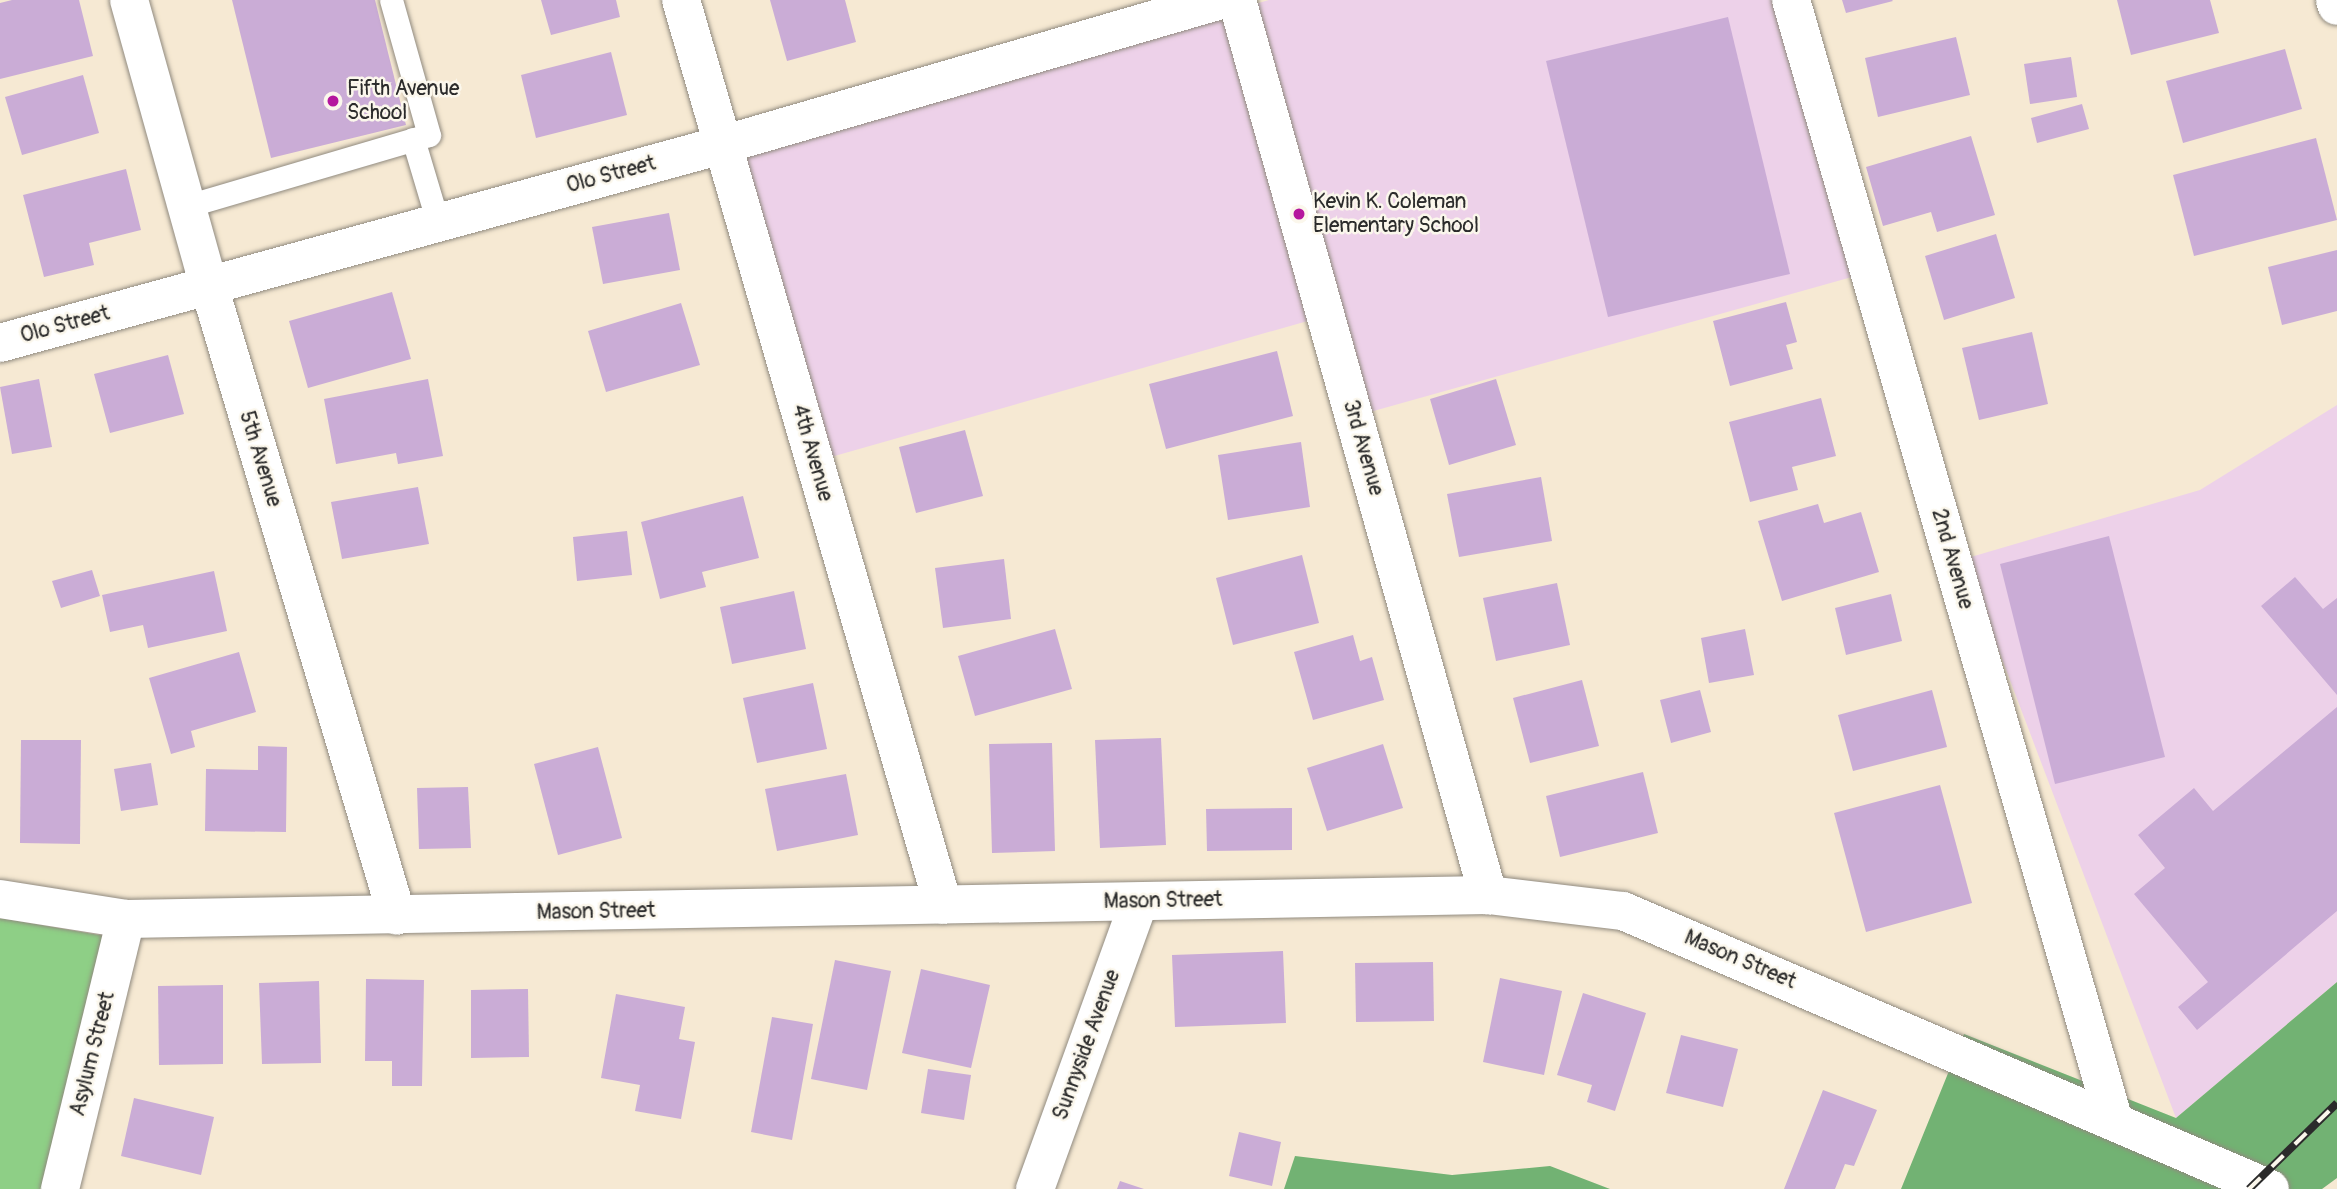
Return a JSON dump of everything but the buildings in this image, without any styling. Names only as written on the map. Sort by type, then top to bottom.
[{"type":"street","name":"5th Avenue","points":[[129,0],[209,286],[397,916]]},
{"type":"street","name":"4th Avenue","points":[[681,0],[943,905]]},
{"type":"street","name":"Olo Street","points":[[0,343],[722,145],[1221,0]]},
{"type":"street","name":"3rd Avenue","points":[[1237,0],[1488,895]]},
{"type":"street","name":"2nd Avenue","points":[[1791,0],[2113,1118]]},
{"type":"street","points":[[2335,0],[2337,6]]},
{"type":"street","name":"Mason Street","points":[[0,899],[126,919],[1488,895],[1623,911],[2113,1118],[2270,1189]]},
{"type":"street","name":"Sunnyside Avenue","points":[[1035,1189],[1139,902]]},
{"type":"street","name":"Asylum Street","points":[[61,1189],[126,919]]},
{"type":"lane","points":[[187,206],[429,135],[391,0]]},
{"type":"lane","points":[[413,139],[438,223]]},
{"type":"shaded area","name":"Kevin K. Coleman Elementary School","points":[[1269,0],[1781,0],[1859,275],[1370,412],[1339,312],[824,459],[740,153]]},
{"type":"shaded area","points":[[2337,405],[2337,982],[2176,1118],[1964,559],[2200,490]]},
{"type":"green space","points":[[0,918],[111,937],[58,1189],[0,1189]]},
{"type":"green space","points":[[2337,982],[2337,1178],[2322,1189],[1901,1189],[1964,1034],[2176,1118]]},
{"type":"green space","points":[[1295,1156],[1452,1175],[1550,1166],[1610,1189],[1284,1189]]},
{"type":"railway","points":[[2249,1189],[2337,1103]]},
{"type":"place","name":"Fifth Avenue School","points":[[333,101]]},
{"type":"place","name":"Kevin K. Coleman Elementary School","points":[[1299,214]]}]
